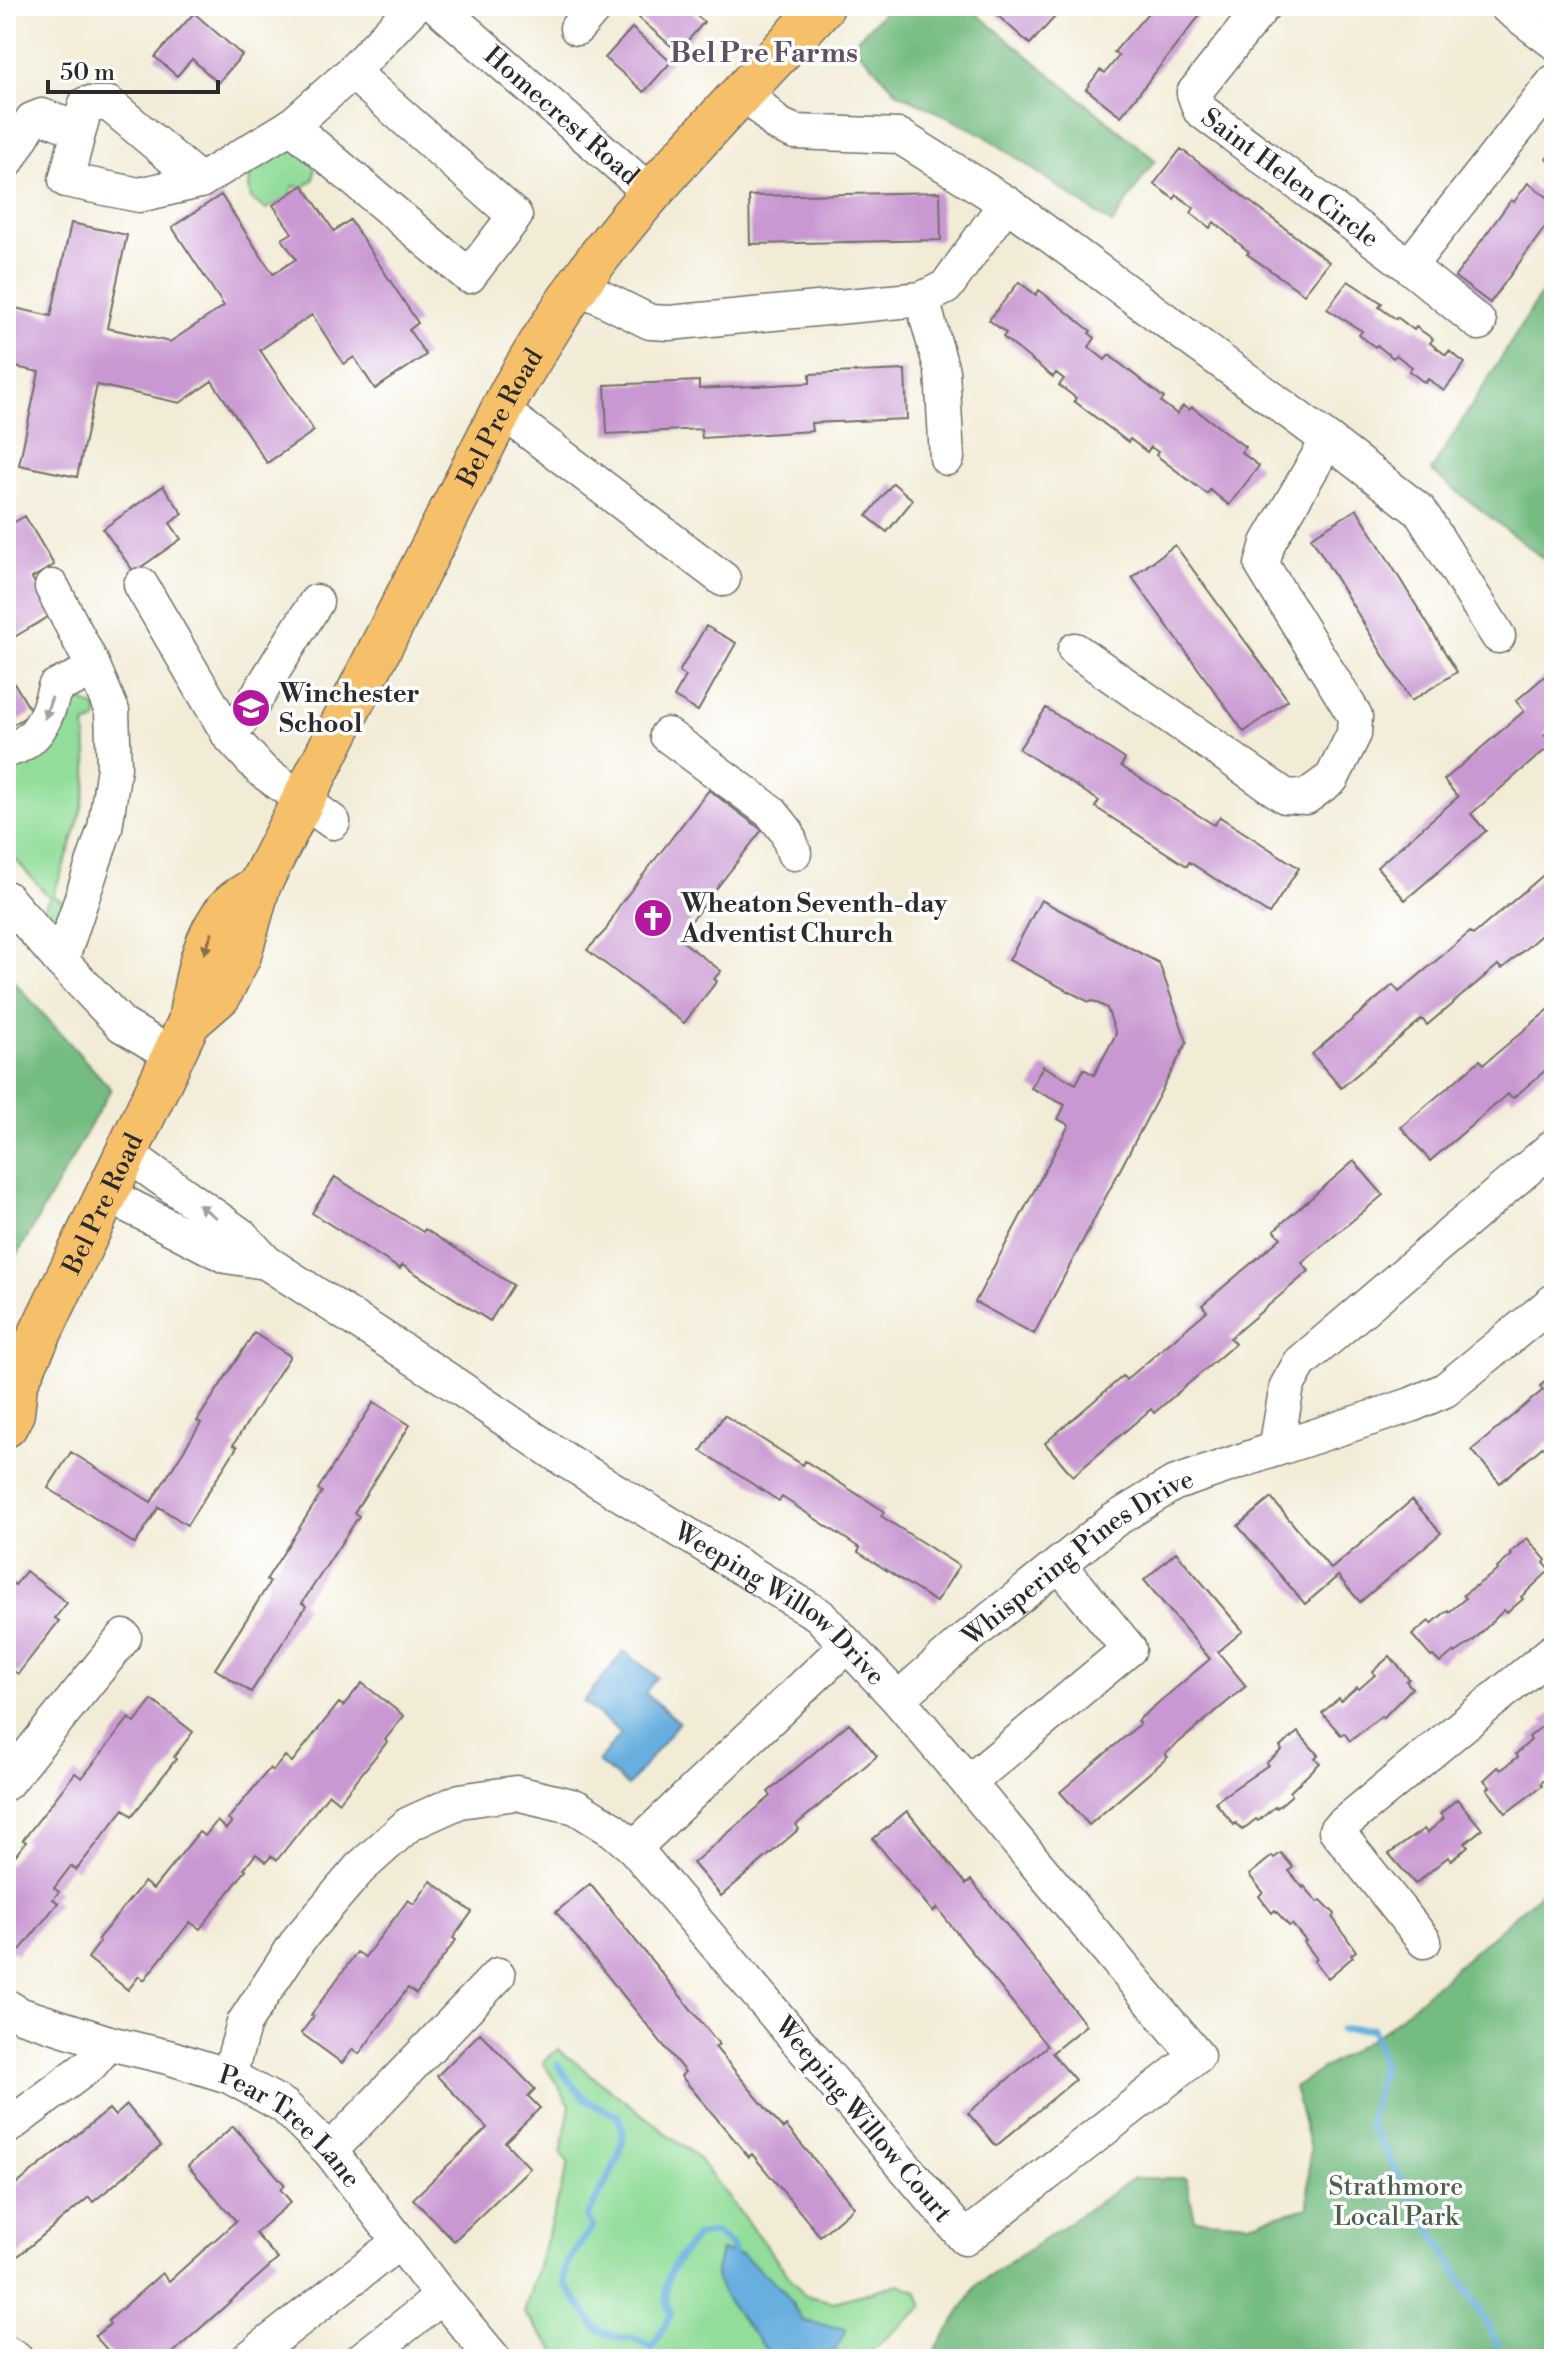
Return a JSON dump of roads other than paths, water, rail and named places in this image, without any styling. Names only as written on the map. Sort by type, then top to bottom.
[{"type":"main road","name":"Bel Pre Road","points":[[6,1426],[13,1413],[11,1386],[108,1195],[182,1039],[209,936],[229,906],[259,886],[318,812],[502,411],[550,326],[651,193],[823,6]]},
{"type":"street","points":[[200,181],[109,104],[86,104],[66,180],[139,195],[200,181],[291,126],[352,72],[414,6]]},
{"type":"street","name":"Homecrest Road","points":[[437,6],[651,193]]},
{"type":"street","name":"Saint Helen Circle","points":[[1263,6],[1194,93],[1200,110],[1409,266],[1479,323]]},
{"type":"street","points":[[1506,6],[1554,42]]},
{"type":"street","points":[[291,126],[469,276],[515,216],[352,72]]},
{"type":"street","points":[[1409,266],[1554,82]]},
{"type":"street","points":[[745,91],[777,124],[795,132],[899,136],[1006,203],[1420,511],[1498,636]]},
{"type":"street","points":[[6,163],[32,120],[42,116],[79,130]]},
{"type":"street","points":[[578,286],[650,322],[669,323],[922,299],[946,287],[1006,203]]},
{"type":"street","points":[[922,299],[942,371],[947,458]]},
{"type":"street","points":[[502,411],[723,579]]},
{"type":"street","points":[[1075,650],[1285,796],[1306,797],[1332,778],[1354,734],[1355,716],[1262,565],[1268,543],[1328,440]]},
{"type":"street","points":[[141,585],[229,735],[261,770],[318,812]]},
{"type":"street","points":[[52,587],[112,711],[114,767],[105,828],[61,961]]},
{"type":"street","points":[[229,735],[248,711],[316,602]]},
{"type":"street","points":[[6,750],[24,744],[33,737],[48,715],[55,687],[94,670]]},
{"type":"street","points":[[667,735],[771,812],[787,832],[794,853]]},
{"type":"street","points":[[6,898],[122,1025],[182,1039]]},
{"type":"street","name":"Weeping Willow Drive","points":[[126,1153],[242,1236],[266,1262],[565,1460],[819,1615],[898,1699],[1197,2056]]},
{"type":"street","points":[[1276,1449],[1287,1386],[1300,1363],[1551,1156]]},
{"type":"street","name":"Weeping Willow Drive","points":[[108,1195],[226,1256],[266,1262]]},
{"type":"street","name":"Whispering Pines Drive","points":[[898,1699],[960,1644],[1113,1521],[1173,1484],[1411,1405],[1445,1390],[1554,1301]]},
{"type":"street","points":[[969,1782],[1129,1649],[1059,1564]]},
{"type":"street","points":[[6,1783],[124,1637]]},
{"type":"street","points":[[634,1848],[847,1645]]},
{"type":"street","points":[[1424,1941],[1336,1830],[1552,1652],[1554,1655]]},
{"type":"street","name":"Weeping Willow Court","points":[[229,2076],[244,2023],[299,1939],[359,1869],[409,1824],[460,1801],[516,1793],[576,1807],[613,1830],[634,1848],[965,2238],[1197,2056]]},
{"type":"street","points":[[330,2151],[498,1975]]},
{"type":"street","name":"Pear Tree Lane","points":[[11,2018],[168,2057],[229,2076],[284,2106],[330,2151],[442,2297],[494,2359]]},
{"type":"street","points":[[6,2128],[90,2065],[109,2043]]},
{"type":"street","points":[[248,2359],[399,2242]]},
{"type":"street","points":[[362,2359],[442,2297]]},
{"type":"street","points":[[6,2353],[16,2359]]},
{"type":"water","points":[[624,1651],[657,1677],[645,1693],[679,1722],[628,1786],[598,1762],[621,1733],[583,1702]]},
{"type":"water","points":[[721,2251],[743,2255],[784,2291],[803,2321],[847,2329],[830,2359],[773,2359],[719,2286],[716,2273]]},
{"type":"waterway","points":[[1341,2030],[1372,2028],[1382,2065],[1369,2124],[1489,2327],[1504,2359]]},
{"type":"waterway","points":[[558,2065],[583,2096],[618,2116],[623,2132],[615,2166],[587,2218],[593,2226],[565,2270],[565,2284],[597,2329],[619,2338],[633,2338],[652,2348],[671,2314],[666,2291],[671,2271],[698,2235],[715,2233],[731,2244],[735,2261]]},
{"type":"place","name":"Winchester School","points":[[251,708]]},
{"type":"place","name":"Wheaton Seventh-day Adventist Church","points":[[653,918]]},
{"type":"district","name":"Bel Pre Farms","points":[[764,52]]},
{"type":"park label","name":"Strathmore Local Park","points":[[1396,2201]]}]
